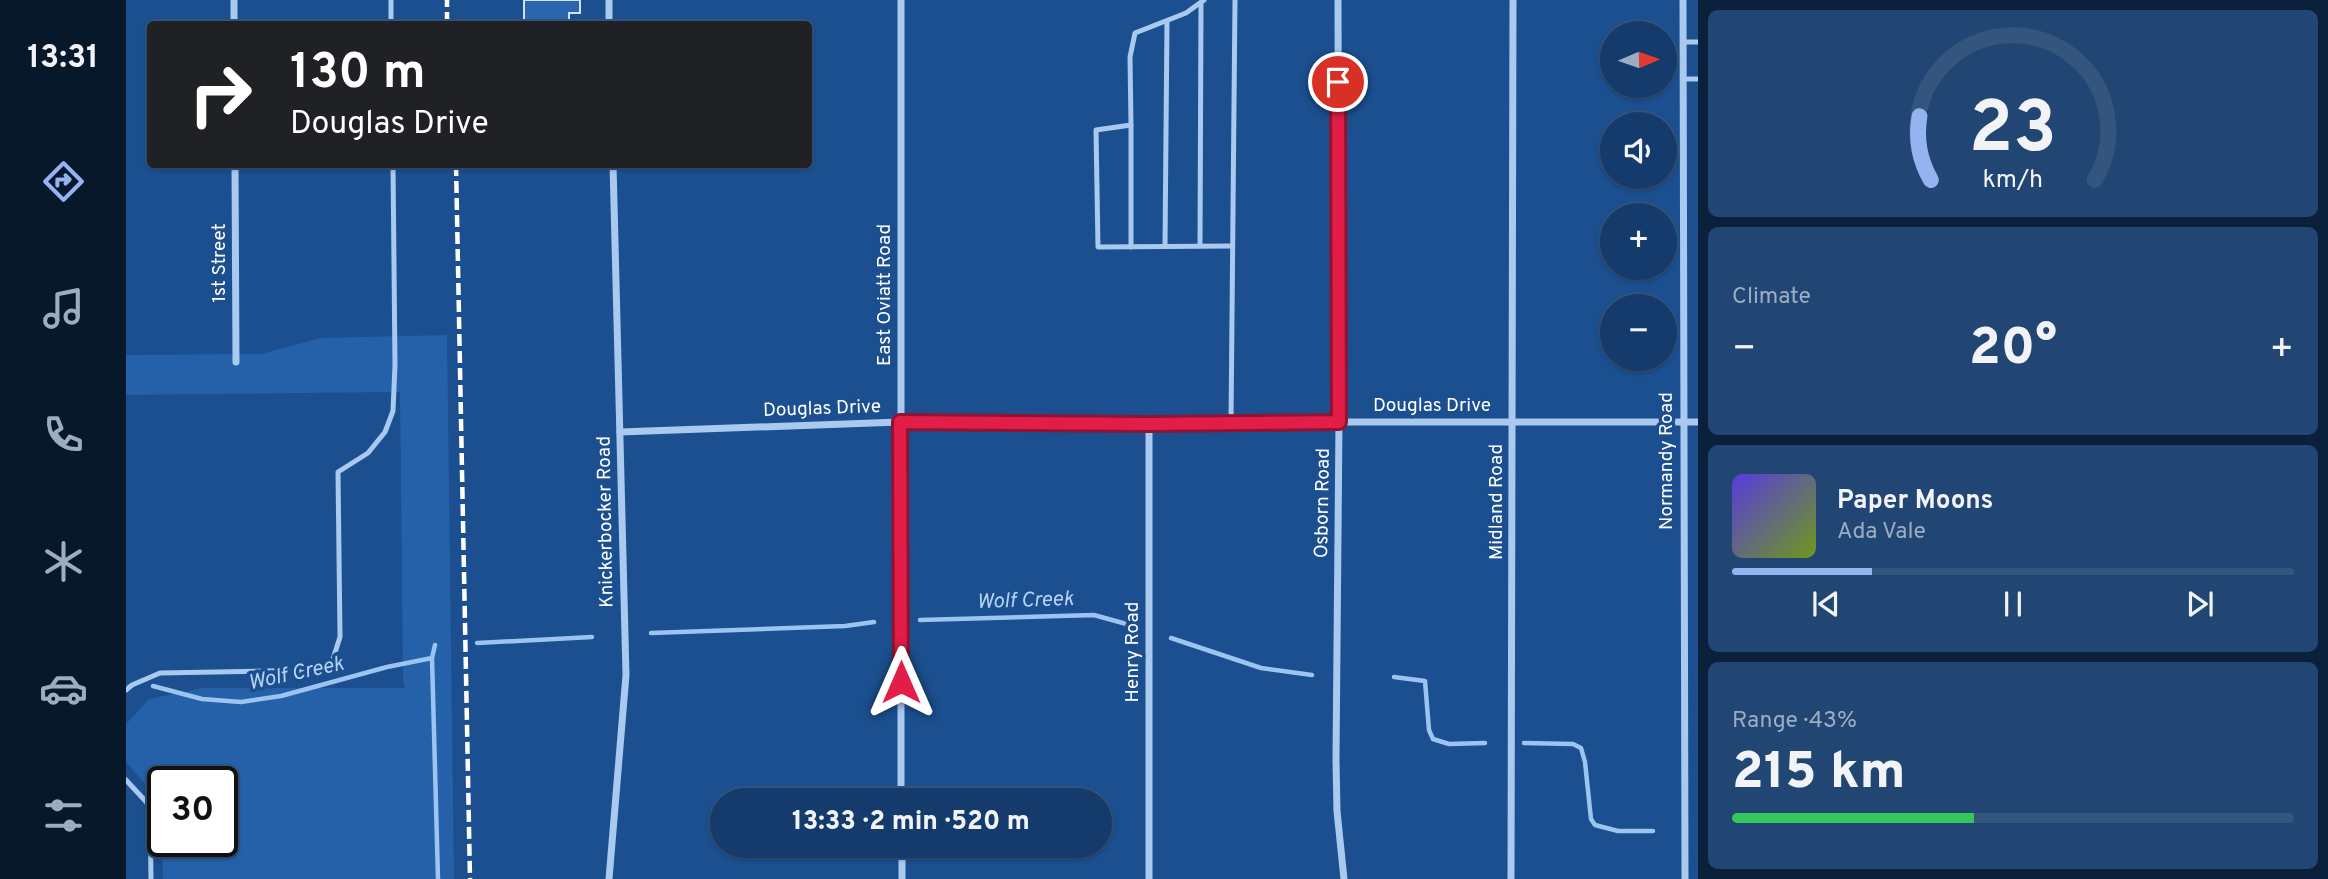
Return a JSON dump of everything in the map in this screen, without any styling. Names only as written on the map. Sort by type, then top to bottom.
[{"type":"street","points":[[234,0],[234,21]]},
{"type":"street","points":[[608,0],[609,21]]},
{"type":"street","name":"East Oviatt Road","points":[[901,0],[901,788]]},
{"type":"street","name":"Osborn Road","points":[[1338,0],[1339,422],[1336,760],[1344,879]]},
{"type":"street","name":"Midland Road","points":[[1511,879],[1513,0]]},
{"type":"street","name":"Normandy Road","points":[[1683,0],[1685,879]]},
{"type":"street","name":"1st Street","points":[[235,168],[236,362]]},
{"type":"street","name":"Knickerbocker Road","points":[[609,879],[626,675],[613,168]]},
{"type":"street","name":"Douglas Drive","points":[[620,432],[900,422],[1698,422]]},
{"type":"street","name":"Henry Road","points":[[1149,424],[1149,879]]},
{"type":"street","points":[[902,858],[902,879]]},
{"type":"lane","points":[[391,0],[391,21]]},
{"type":"lane","points":[[1231,423],[1235,0]]},
{"type":"lane","points":[[1200,246],[1203,1]]},
{"type":"lane","points":[[1131,247],[1130,57],[1135,33],[1186,13],[1203,1]]},
{"type":"lane","points":[[1166,246],[1167,21]]},
{"type":"lane","points":[[1683,42],[1698,42]]},
{"type":"lane","points":[[1683,79],[1698,79]]},
{"type":"lane","points":[[1131,125],[1097,130],[1098,247],[1232,246]]},
{"type":"lane","points":[[126,690],[160,673],[319,670],[333,659],[340,637],[338,472],[368,453],[385,432],[393,411],[396,365],[393,168]]},
{"type":"lane","points":[[126,780],[150,806],[151,879]]},
{"type":"shaded area","points":[[447,335],[454,879],[163,879],[162,857],[238,857],[238,766],[147,766],[147,786],[126,762],[126,724],[149,699],[203,688],[405,688],[400,392],[126,395],[126,355],[261,354],[320,338]]},
{"type":"building","points":[[524,0],[580,0],[580,13],[569,13],[569,21],[524,21]]},
{"type":"waterway","name":"Wolf Creek","points":[[920,620],[1094,615],[1130,625]]},
{"type":"waterway","name":"Wolf Creek","points":[[651,633],[845,626],[874,622]]},
{"type":"waterway","name":"Wolf Creek","points":[[477,643],[592,637]]},
{"type":"waterway","name":"Wolf Creek","points":[[1171,638],[1261,668],[1312,675]]},
{"type":"waterway","name":"Wolf Creek","points":[[153,686],[202,699],[241,702],[281,696],[387,667],[432,658],[435,645]]},
{"type":"waterway","points":[[432,658],[438,879]]},
{"type":"waterway","name":"Wolf Creek","points":[[1394,677],[1425,681],[1429,730],[1433,739],[1449,744],[1485,743]]},
{"type":"waterway","name":"Wolf Creek","points":[[1524,743],[1573,744],[1581,748],[1591,819],[1595,825],[1618,831],[1653,831]]},
{"type":"railway","points":[[447,0],[447,21]]},
{"type":"railway","points":[[456,168],[470,879]]},
{"type":"route","points":[[901,682],[900,422],[1339,422],[1338,82]]}]
